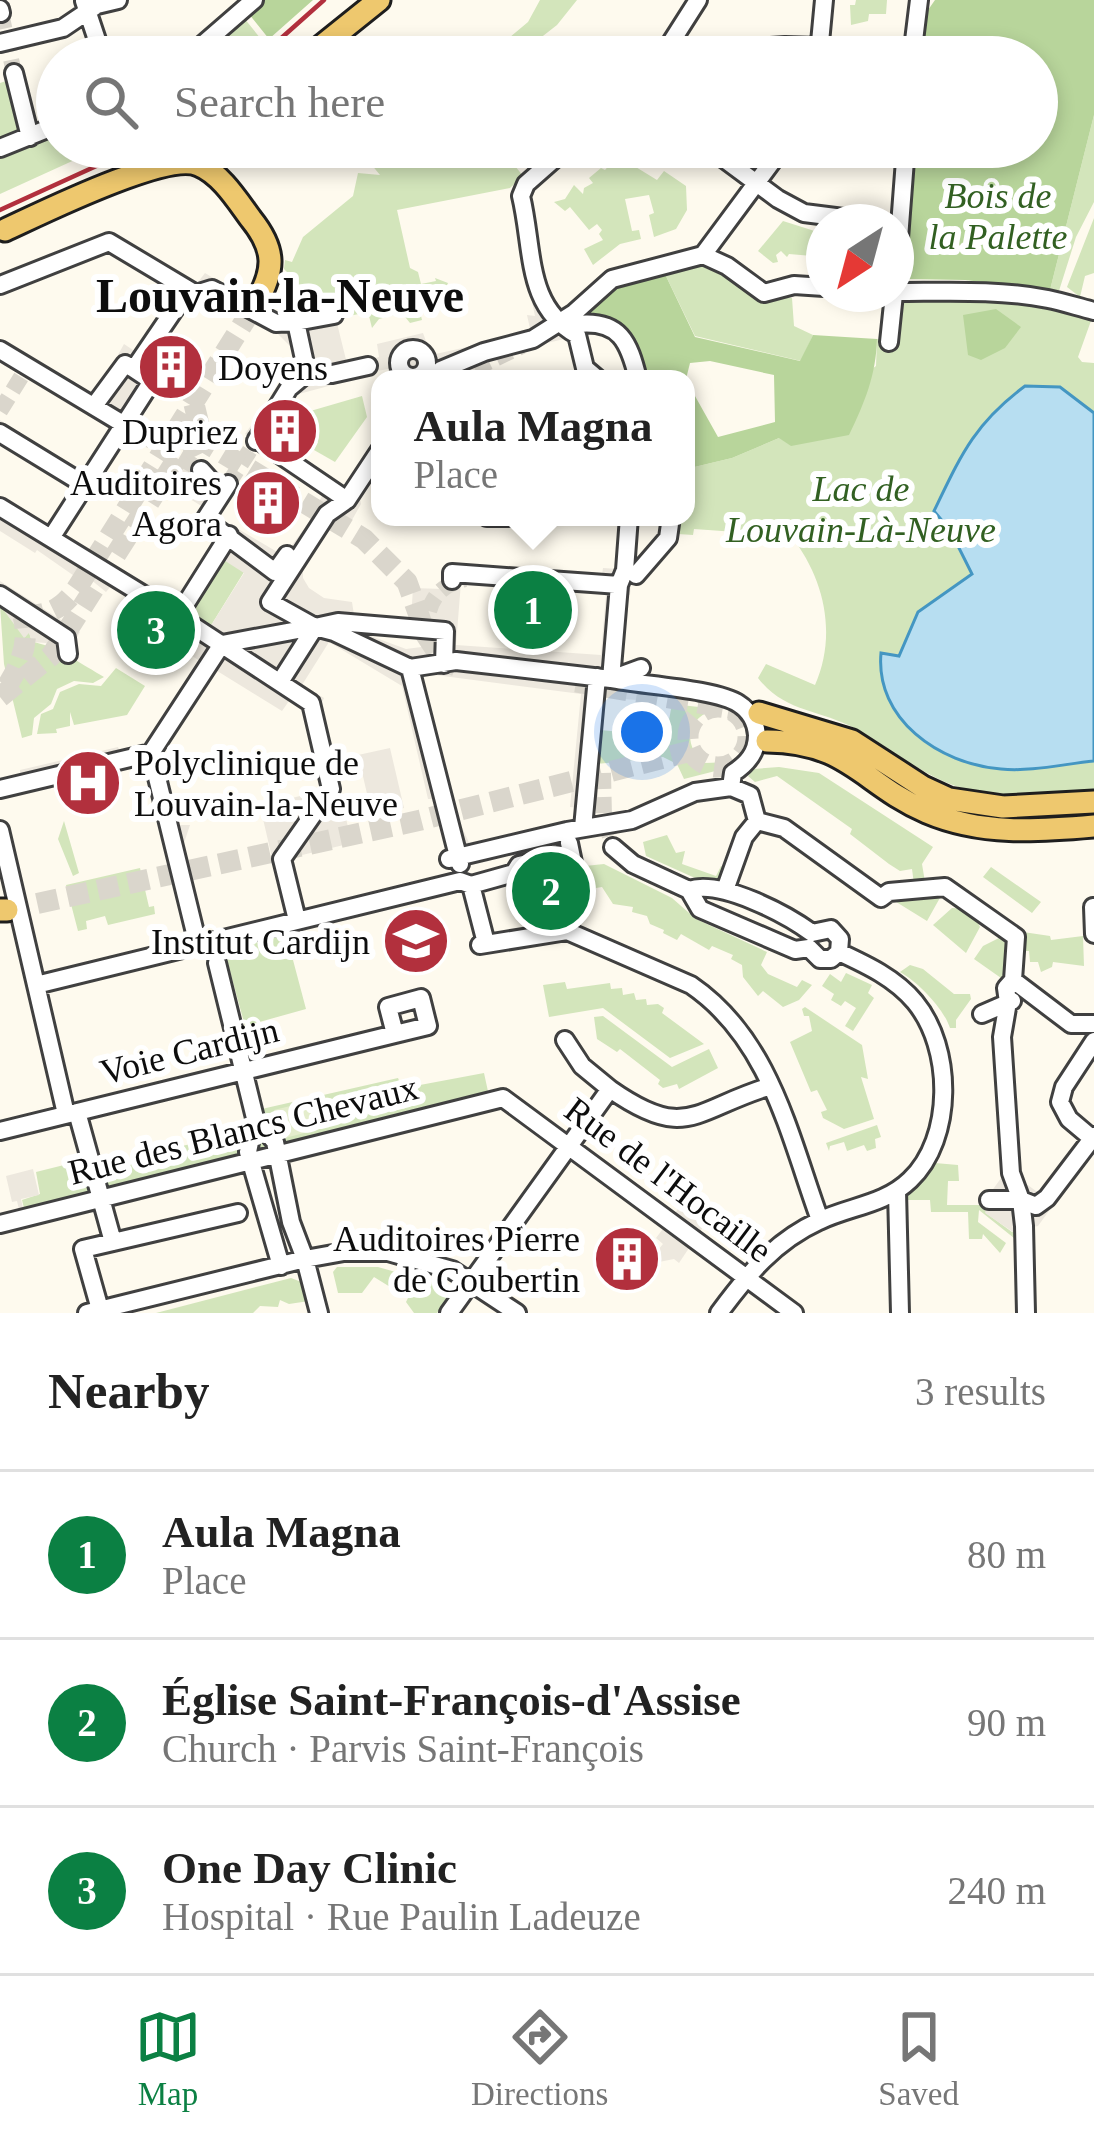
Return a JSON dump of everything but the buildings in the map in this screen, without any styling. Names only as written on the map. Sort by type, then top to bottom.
[{"type":"main road","points":[[334,36],[379,0]]},
{"type":"main road","points":[[5,230],[149,168]]},
{"type":"main road","points":[[204,168],[242,207],[268,245],[272,272],[256,303]]},
{"type":"main road","points":[[759,713],[852,741],[923,788],[950,799],[1003,807],[1094,802]]},
{"type":"main road","points":[[767,741],[828,749],[923,810],[972,828],[1035,831],[1094,826]]},
{"type":"street","points":[[0,43],[63,28],[86,5],[118,0]]},
{"type":"street","points":[[676,36],[698,0]]},
{"type":"street","points":[[821,36],[824,0]]},
{"type":"street","points":[[915,36],[919,0]]},
{"type":"street","points":[[210,36],[243,3]]},
{"type":"street","points":[[86,5],[95,36]]},
{"type":"street","points":[[14,73],[30,137]]},
{"type":"street","points":[[0,148],[36,134]]},
{"type":"street","points":[[544,168],[526,184],[521,196],[537,293],[557,324],[577,335],[587,370]]},
{"type":"street","points":[[736,168],[806,213]]},
{"type":"street","points":[[703,255],[766,168]]},
{"type":"street","points":[[900,204],[905,168]]},
{"type":"street","points":[[0,285],[107,250],[196,294],[212,289],[276,323],[334,315]]},
{"type":"street","points":[[576,318],[612,280],[703,255],[764,292],[806,286]]},
{"type":"street","points":[[94,406],[125,364],[139,358],[188,290]]},
{"type":"street","points":[[914,290],[1049,299],[1094,310]]},
{"type":"street","points":[[889,342],[893,312]]},
{"type":"street","points":[[300,317],[308,373]]},
{"type":"street","points":[[347,500],[256,440],[289,388],[308,373],[332,374],[400,360],[410,349],[425,363],[466,359],[533,339],[576,318],[619,333],[636,370]]},
{"type":"street","points":[[4,356],[130,428]]},
{"type":"street","points":[[130,428],[128,422],[152,381],[139,358]]},
{"type":"street","points":[[466,359],[470,370]]},
{"type":"street","points":[[51,538],[97,459],[130,428]]},
{"type":"street","points":[[0,433],[45,465],[85,485]]},
{"type":"street","points":[[371,464],[347,500],[327,514],[270,602],[328,624],[334,632],[410,668],[604,678],[719,690],[746,709],[756,729],[754,752],[733,773],[731,787]]},
{"type":"street","points":[[196,472],[225,488],[206,518],[275,572],[302,532],[314,537]]},
{"type":"street","points":[[0,508],[178,616],[207,650],[280,682],[310,703],[330,764],[331,789],[283,860],[297,920]]},
{"type":"street","points":[[580,892],[572,853],[575,830],[627,580],[628,526]]},
{"type":"street","points":[[452,580],[452,573],[627,580],[668,538],[670,526]]},
{"type":"street","points":[[178,616],[229,536]]},
{"type":"street","points":[[0,595],[66,638],[68,654]]},
{"type":"street","points":[[280,682],[343,601]]},
{"type":"street","points":[[196,938],[148,753],[207,650],[328,624],[452,626],[453,668]]},
{"type":"street","points":[[410,668],[482,944],[567,931],[691,985],[742,1030],[771,1086],[820,1220]]},
{"type":"street","points":[[604,678],[640,668]]},
{"type":"street","points":[[0,789],[148,753]]},
{"type":"street","points":[[36,985],[196,938],[297,920],[575,830],[632,820],[695,791],[731,787],[750,795],[758,821]]},
{"type":"street","points":[[725,890],[744,837],[758,821]]},
{"type":"street","points":[[758,821],[784,828],[881,898],[889,892],[926,886],[956,893],[1016,937],[1002,1037],[999,1186]]},
{"type":"street","points":[[0,830],[36,985],[113,1242]]},
{"type":"street","points":[[613,847],[633,864],[688,890],[700,909],[795,950],[824,927],[837,933],[839,952],[904,990],[928,1020],[935,1038],[939,1131],[926,1161],[880,1201],[820,1220],[780,1244],[745,1277],[719,1313]]},
{"type":"street","points":[[458,865],[514,873],[519,865],[572,853]]},
{"type":"street","points":[[688,890],[702,885],[725,890],[811,940]]},
{"type":"street","points":[[1093,907],[1094,934]]},
{"type":"street","points":[[217,963],[255,1118],[248,1152],[253,1209],[280,1266]]},
{"type":"street","points":[[1013,980],[1071,1024],[1094,1024]]},
{"type":"street","points":[[982,1013],[1008,1002],[1037,1000]]},
{"type":"street","name":"Voie Cardijn","points":[[0,1131],[395,1034]]},
{"type":"street","points":[[566,1040],[582,1066],[658,1118],[680,1120],[771,1086]]},
{"type":"street","points":[[999,1186],[1036,1205],[1047,1198],[1093,1138],[1069,1119],[1060,1102],[1064,1087],[1094,1041]]},
{"type":"street","points":[[449,1313],[610,1089]]},
{"type":"street","name":"Rue de l'Hocaille","points":[[503,1098],[794,1313]]},
{"type":"street","name":"Rue des Blancs Chevaux","points":[[0,1224],[503,1098]]},
{"type":"street","points":[[255,1118],[275,1142],[319,1313]]},
{"type":"street","points":[[999,1186],[1022,1200]]},
{"type":"street","points":[[897,1190],[900,1313]]},
{"type":"street","points":[[286,1199],[83,1249],[96,1312],[305,1259],[344,1252],[388,1252],[434,1263],[472,1280],[517,1313]]},
{"type":"street","points":[[1022,1200],[1026,1313]]},
{"type":"green space","points":[[264,0],[313,0],[272,36],[267,36],[249,14]]},
{"type":"green space","points":[[540,0],[577,0],[543,36],[511,36],[528,22]]},
{"type":"green space","points":[[856,0],[887,0],[886,14],[869,14],[868,21],[851,25],[850,5]]},
{"type":"green space","name":"Bois de la Palette","points":[[935,0],[1094,0],[1094,115],[1050,290],[914,279],[910,204],[912,168],[1058,168],[1058,36],[918,36],[919,23]]},
{"type":"green space","points":[[244,18],[259,36],[224,36]]},
{"type":"green space","points":[[9,80],[22,135],[0,141],[0,83]]},
{"type":"green space","points":[[1094,115],[1094,202],[1076,237],[1058,294],[1050,290]]},
{"type":"green space","points":[[36,140],[36,168],[57,168],[0,194],[0,158]]},
{"type":"green space","points":[[374,168],[517,168],[523,176],[510,188],[397,210],[410,268],[418,272],[421,284],[435,278],[448,283],[442,298],[427,293],[416,296],[422,320],[410,323],[402,313],[379,319],[372,328],[368,312],[335,319],[279,319],[285,310],[290,275],[284,269],[285,260],[292,262],[303,237],[353,196],[358,173],[380,175]]},
{"type":"green space","points":[[637,168],[657,180],[664,171],[686,186],[687,210],[676,229],[654,237],[649,195],[625,199],[632,231],[639,230],[641,239],[620,244],[593,265],[584,249],[603,240],[602,230],[597,224],[589,230],[570,207],[565,211],[554,202],[565,199],[574,185],[583,194],[593,183],[589,178],[605,170]]},
{"type":"green space","points":[[1094,218],[1094,273],[1085,276],[1080,297],[1067,287]]},
{"type":"green space","points":[[783,221],[806,228],[806,255],[787,257],[781,251],[776,255],[778,262],[773,263],[758,251]]},
{"type":"green space","points":[[704,262],[761,295],[792,298],[794,326],[813,335],[801,361],[695,336],[664,272]]},
{"type":"green space","points":[[664,272],[695,337],[800,361],[813,335],[877,339],[869,388],[849,435],[791,446],[779,438],[732,458],[695,467],[695,396],[718,437],[775,422],[774,375],[710,361],[690,363],[688,370],[643,370],[626,334],[608,321],[582,314],[610,285]]},
{"type":"green space","name":"Lac de Louvain-Là-Neuve","points":[[914,295],[1030,301],[1092,318],[1078,357],[1094,363],[1094,413],[1091,409],[935,511],[972,574],[918,612],[899,656],[1004,770],[1094,761],[1094,790],[1019,795],[963,788],[922,770],[856,729],[780,698],[758,678],[766,664],[815,685],[822,666],[824,608],[803,553],[791,536],[694,529],[693,535],[678,534],[678,526],[695,526],[695,467],[732,458],[779,438],[876,366],[877,339],[898,340],[902,312],[914,312]]},
{"type":"green space","points":[[996,309],[1021,327],[1005,348],[981,360],[968,355],[963,315]]},
{"type":"green space","points":[[362,396],[367,417],[335,462],[314,450],[318,442],[297,428],[307,412]]},
{"type":"green space","points":[[219,556],[244,572],[210,627],[185,611]]},
{"type":"green space","points":[[0,605],[25,637],[29,632],[32,642],[59,651],[104,677],[57,689],[51,704],[34,718],[32,735],[22,738],[4,664]]},
{"type":"green space","points":[[116,668],[145,686],[127,715],[74,725],[70,712],[70,726],[56,729],[57,733],[37,734],[41,714],[53,709],[60,692],[79,684],[101,686]]},
{"type":"green space","points":[[672,704],[717,709],[699,718],[690,740],[705,763],[735,766],[684,779],[677,764],[663,757],[597,764],[600,730],[653,729],[669,720]]},
{"type":"green space","points":[[754,769],[819,773],[933,847],[922,864],[925,882],[914,884],[912,869],[900,871],[889,864],[850,834],[852,829],[777,776],[755,782],[748,776]]},
{"type":"green space","points":[[64,821],[79,873],[73,876],[58,839]]},
{"type":"green space","points":[[667,835],[676,853],[685,851],[682,864],[716,876],[724,868],[721,883],[695,878],[646,856],[643,842]]},
{"type":"green space","points":[[604,864],[672,898],[696,919],[767,952],[761,965],[768,974],[797,987],[802,980],[812,985],[799,1000],[783,1007],[763,991],[758,996],[743,977],[742,965],[731,959],[733,955],[712,946],[709,950],[681,934],[677,940],[663,933],[647,916],[632,912],[633,907],[613,904],[602,887],[591,897],[585,866]]},
{"type":"green space","points":[[991,867],[1041,902],[1032,913],[983,877]]},
{"type":"green space","points":[[140,868],[155,914],[108,925],[105,916],[86,921],[87,929],[78,931],[66,885]]},
{"type":"green space","points":[[897,896],[941,896],[927,921],[893,900]]},
{"type":"green space","points":[[952,908],[969,913],[980,927],[966,953],[933,925]]},
{"type":"green space","points":[[1023,932],[1051,940],[1083,936],[1084,966],[1053,962],[1041,972],[1038,962],[1030,962],[1029,951],[1019,951]]},
{"type":"green space","points":[[274,935],[298,939],[304,956],[293,960],[306,1009],[245,1026],[224,949]]},
{"type":"green space","points":[[999,938],[1010,945],[1010,965],[1001,978],[974,959],[983,946]]},
{"type":"green space","points":[[910,965],[923,969],[954,994],[970,994],[956,1028],[950,1028],[930,997],[900,972]]},
{"type":"green space","points":[[846,973],[872,985],[868,993],[874,998],[853,1031],[845,1026],[856,1008],[831,1000],[834,994],[822,986],[830,974],[841,982]]},
{"type":"green space","points":[[565,982],[567,989],[610,983],[611,989],[622,988],[623,995],[634,993],[636,1000],[646,999],[647,1005],[664,1008],[662,1013],[704,1044],[670,1058],[603,1008],[549,1017],[543,985]]},
{"type":"green space","points":[[805,1007],[862,1045],[868,1079],[861,1077],[874,1119],[844,1129],[823,1118],[821,1112],[827,1110],[817,1090],[811,1092],[790,1042],[812,1031]]},
{"type":"green space","points":[[603,1016],[672,1067],[709,1049],[718,1068],[679,1089],[677,1084],[663,1088],[660,1080],[620,1049],[617,1052],[597,1039],[594,1017]]},
{"type":"green space","points":[[484,1073],[489,1096],[25,1212],[22,1200],[40,1194],[36,1172],[76,1162],[94,1167],[203,1141],[237,1129],[248,1112],[398,1078],[400,1083],[416,1080],[420,1085]]},
{"type":"green space","points":[[327,1097],[335,1125],[281,1139],[274,1110]]},
{"type":"green space","points":[[877,1125],[881,1137],[875,1139],[876,1148],[867,1151],[864,1145],[847,1151],[844,1142],[830,1146],[829,1151],[826,1143]]},
{"type":"green space","points":[[935,1163],[958,1165],[959,1181],[948,1181],[947,1205],[985,1205],[986,1213],[1012,1232],[1018,1229],[1019,1242],[979,1210],[978,1222],[1006,1243],[1000,1253],[983,1234],[982,1239],[969,1239],[968,1212],[931,1212],[930,1200],[904,1200]]},
{"type":"green space","points":[[337,1267],[378,1267],[445,1286],[449,1297],[437,1313],[414,1313],[408,1298],[374,1277],[362,1293],[338,1293],[333,1272]]},
{"type":"green space","points":[[291,1278],[304,1283],[309,1301],[289,1304],[280,1300],[278,1307],[260,1306],[253,1313],[156,1313]]},
{"type":"shaded area","points":[[116,235],[195,286],[205,273],[279,318],[333,307],[351,380],[295,395],[267,434],[314,465],[310,471],[344,492],[357,465],[364,465],[371,454],[371,473],[359,493],[361,504],[352,520],[347,517],[339,529],[326,522],[303,559],[303,578],[309,588],[324,598],[352,602],[354,615],[411,619],[413,588],[443,589],[446,563],[602,575],[603,568],[618,569],[621,526],[635,526],[618,663],[641,664],[638,700],[606,698],[596,786],[601,810],[570,807],[581,694],[420,673],[456,814],[471,847],[447,852],[433,799],[428,799],[402,686],[329,642],[302,685],[324,698],[319,709],[352,843],[273,862],[260,806],[324,790],[305,710],[289,701],[282,711],[214,669],[160,756],[178,825],[190,825],[183,846],[186,861],[202,875],[190,881],[201,926],[185,936],[144,765],[0,799],[0,779],[20,774],[20,770],[118,747],[120,752],[146,746],[200,661],[157,634],[165,620],[111,586],[106,592],[85,575],[80,580],[0,531],[0,496],[51,523],[71,491],[69,484],[0,441],[0,420],[83,474],[110,429],[13,366],[5,366],[3,359],[34,361],[90,398],[124,344],[136,352],[147,329],[151,332],[178,293],[140,270],[143,264],[105,250],[0,295],[0,278],[50,253],[57,261]],"holes":[[[187,302],[211,315],[221,313],[225,305],[278,334],[292,348],[287,375],[245,434],[324,492],[284,556],[213,514],[230,484],[187,458],[174,489],[203,507],[196,520],[220,536],[175,607],[62,537],[162,375],[157,372],[154,354]],[[219,557],[244,573],[210,627],[185,611]],[[461,582],[606,594],[601,655],[456,645]],[[360,632],[438,638],[437,645],[406,649]]]},
{"type":"shaded area","points":[[537,293],[559,308],[590,361],[602,370],[576,370],[580,358],[573,337],[486,357],[488,370],[377,370],[373,359],[379,357],[377,344],[423,333],[431,355],[531,333],[527,315],[535,316],[531,297]]},
{"type":"shaded area","points":[[0,581],[80,632],[66,658],[46,643],[32,642],[29,633],[24,638],[0,605]]},
{"type":"shaded area","points":[[390,748],[404,808],[372,815],[358,755]]},
{"type":"shaded area","points":[[33,1169],[39,1195],[21,1199],[24,1213],[20,1214],[6,1176]]},
{"type":"shaded area","points":[[1011,1173],[1054,1204],[1038,1226],[1013,1232],[985,1213],[991,1192],[1004,1174]]},
{"type":"shaded area","points":[[681,1205],[693,1213],[696,1209],[708,1224],[679,1263],[674,1259],[659,1262],[652,1257],[663,1244],[656,1238]]},
{"type":"water","points":[[1025,386],[1060,387],[1094,413],[1094,761],[1012,770],[955,758],[916,734],[888,698],[881,653],[899,656],[918,612],[972,574],[950,530],[934,511],[970,442]]},
{"type":"tunnel","points":[[1,13],[14,73]]},
{"type":"tunnel","points":[[23,616],[54,610],[77,588],[256,303]]},
{"type":"tunnel","points":[[472,370],[522,346]]},
{"type":"tunnel","points":[[0,411],[23,374]]},
{"type":"tunnel","points":[[194,404],[203,441],[364,539],[407,582],[426,635],[443,661],[456,666]]},
{"type":"tunnel","points":[[138,433],[201,470]]},
{"type":"tunnel","points":[[0,697],[51,656],[182,451],[203,441]]},
{"type":"tunnel","points":[[228,484],[256,441]]},
{"type":"tunnel","points":[[192,484],[198,468]]},
{"type":"tunnel","points":[[426,635],[434,599],[465,579]]},
{"type":"tunnel","points":[[7,686],[23,652],[23,616]]},
{"type":"tunnel","points":[[576,682],[758,713]]},
{"type":"tunnel","points":[[718,707],[739,716],[748,737],[739,758],[718,767],[697,758],[688,737],[697,716],[718,707]]},
{"type":"tunnel","points":[[7,910],[421,820],[691,751]]},
{"type":"tunnel","points":[[603,773],[604,817],[613,847]]},
{"type":"railway","points":[[284,36],[324,0]]},
{"type":"railway","points":[[0,210],[92,168]]},
{"type":"place","name":"Doyens","points":[[171,367]]},
{"type":"place","name":"Dupriez","points":[[285,431]]},
{"type":"place","name":"Auditoires Agora","points":[[268,503]]},
{"type":"place","name":"Aula Magna","points":[[533,610]]},
{"type":"place","name":"One Day Clinic","points":[[156,630]]},
{"type":"place","name":"Polyclinique de Louvain-la-Neuve","points":[[88,783]]},
{"type":"place","name":"Église Saint-François-d'Assise","points":[[551,891]]},
{"type":"place","name":"Institut Cardijn","points":[[416,941]]},
{"type":"place","name":"Auditoires Pierre de Coubertin","points":[[627,1259]]},
{"type":"district","name":"Louvain-la-Neuve","points":[[280,295]]}]
